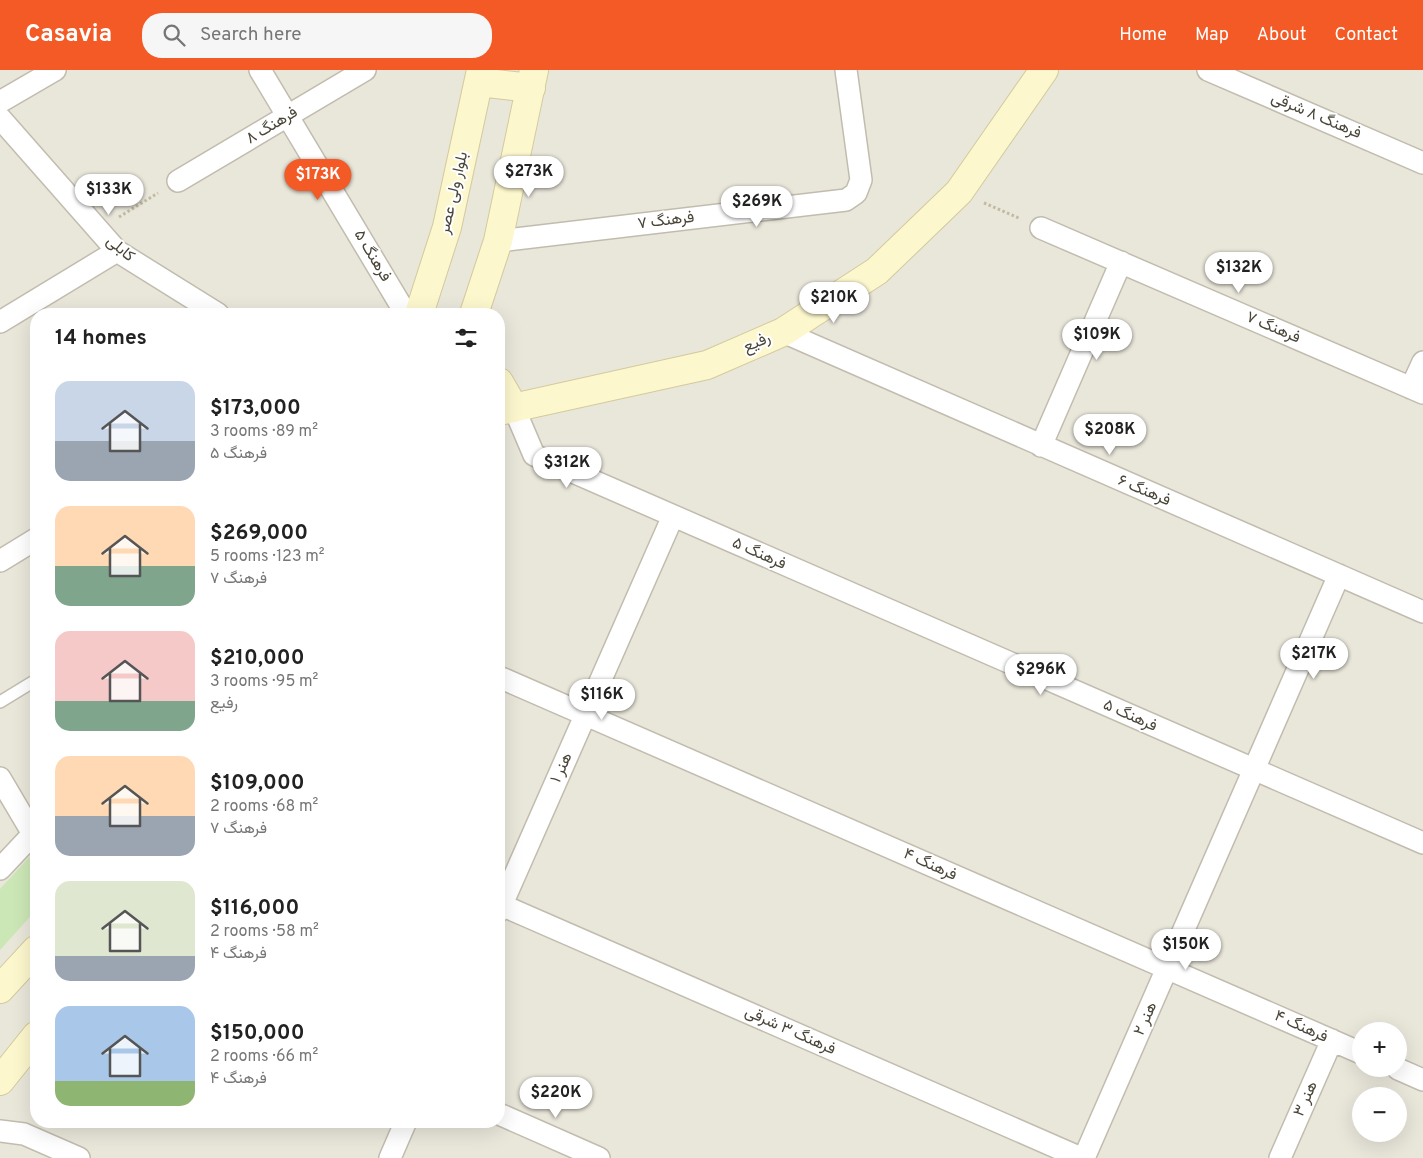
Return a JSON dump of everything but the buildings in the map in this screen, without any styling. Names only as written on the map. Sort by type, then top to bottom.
[{"type":"street","points":[[0,102],[55,70]]},
{"type":"street","name":"فرهنگ ۵","points":[[260,70],[402,308]]},
{"type":"street","name":"فرهنگ ۸","points":[[178,181],[365,70]]},
{"type":"street","name":"فرهنگ ۷","points":[[498,241],[846,200],[856,193],[861,180],[846,70]]},
{"type":"street","name":"رفیع","points":[[506,410],[707,364],[783,332],[877,271],[959,192],[1044,70]]},
{"type":"street","name":"فرهنگ ۸ شرقی","points":[[1208,70],[1423,163]]},
{"type":"street","points":[[476,308],[498,241],[533,79],[480,76]]},
{"type":"street","name":"بلوار ولی عصر","points":[[421,308],[447,227],[480,76]]},
{"type":"street","name":"کابلی","points":[[0,118],[117,252],[208,308]]},
{"type":"street","name":"فرهنگ ۷","points":[[1041,228],[1417,391]]},
{"type":"street","points":[[38,308],[117,252]]},
{"type":"street","points":[[1041,446],[1121,262]]},
{"type":"street","points":[[0,322],[30,311]]},
{"type":"street","name":"فرهنگ ۶","points":[[783,332],[1423,612]]},
{"type":"street","points":[[1417,391],[1423,362]]},
{"type":"street","name":"فرهنگ ۵","points":[[506,410],[534,455],[1423,843]]},
{"type":"street","name":"هنر ۱","points":[[505,896],[673,516]]},
{"type":"street","points":[[0,561],[30,543]]},
{"type":"street","name":"هنر ۲","points":[[1083,1158],[1339,575]]},
{"type":"street","name":"فرهنگ ۴","points":[[505,680],[1352,1049]]},
{"type":"street","points":[[0,778],[30,829]]},
{"type":"street","points":[[0,868],[30,837]]},
{"type":"street","name":"فرهنگ ۳ شرقی","points":[[505,909],[1083,1158]]},
{"type":"street","points":[[0,989],[30,956]]},
{"type":"street","name":"هنر ۳","points":[[1280,1158],[1332,1040]]},
{"type":"street","points":[[0,1081],[19,1047]]},
{"type":"street","points":[[1407,1073],[1423,1080]]},
{"type":"street","points":[[505,1117],[599,1158]]},
{"type":"street","points":[[390,1158],[403,1128]]},
{"type":"street","points":[[0,1131],[24,1134],[79,1158]]},
{"type":"lane","points":[[0,702],[30,684]]},
{"type":"path","points":[[98,230],[178,181]]},
{"type":"path","points":[[959,192],[1041,228]]},
{"type":"shaded area","points":[[0,70],[1423,70],[1423,1158],[0,1158]]},
{"type":"green space","points":[[30,856],[30,917],[0,950],[0,889]]}]
